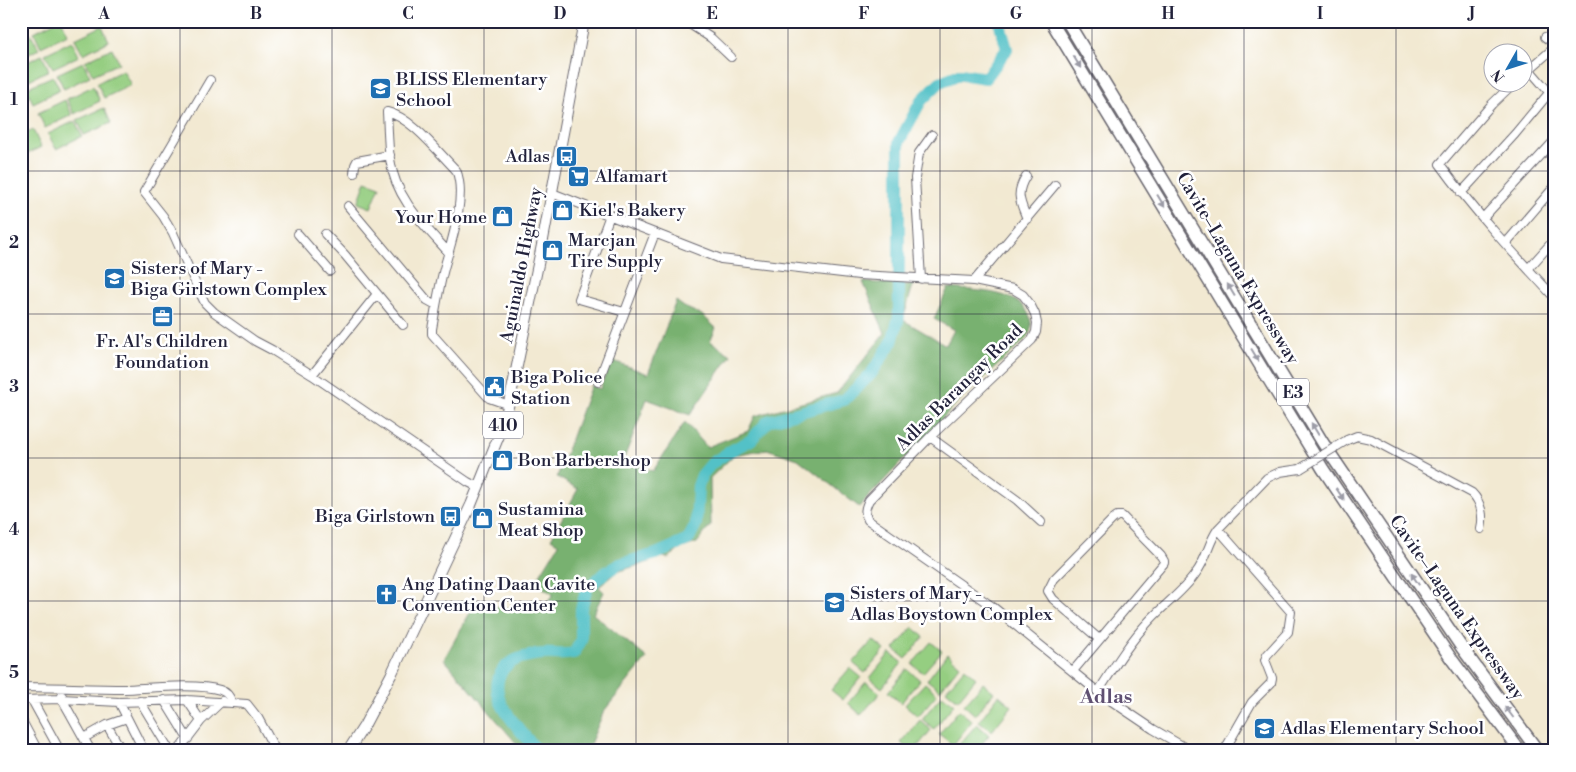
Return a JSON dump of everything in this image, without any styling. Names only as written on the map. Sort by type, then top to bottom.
[{"type":"highway","name":"Cavite–Laguna Expressway","points":[[1051,21],[1323,469],[1450,657],[1520,751]]},
{"type":"highway","name":"Cavite–Laguna Expressway","points":[[1067,21],[1323,443],[1462,648],[1538,751]]},
{"type":"main road","name":"Aguinaldo Highway","points":[[348,751],[388,681],[478,487],[504,423],[552,193],[584,21]]},
{"type":"street","points":[[685,21],[711,38],[731,57]]},
{"type":"street","points":[[1534,65],[1555,46],[1545,37]]},
{"type":"street","points":[[1534,79],[1555,99]]},
{"type":"street","points":[[210,80],[144,192],[173,233],[205,303],[214,312],[255,341],[312,375],[478,487]]},
{"type":"street","points":[[1505,92],[1440,164],[1461,193],[1528,269],[1555,296]]},
{"type":"street","points":[[1461,193],[1515,134],[1549,93]]},
{"type":"street","points":[[449,253],[415,215],[401,195],[394,176],[390,155],[386,112],[396,114],[408,122],[456,170],[460,183],[460,196],[453,239],[436,305],[432,334],[489,398],[509,405]]},
{"type":"street","points":[[921,279],[915,178],[919,153],[932,135]]},
{"type":"street","points":[[1483,218],[1555,140]]},
{"type":"street","points":[[354,173],[357,161],[390,155]]},
{"type":"street","points":[[1026,176],[1020,186],[1019,195],[1027,219]]},
{"type":"street","points":[[974,281],[1055,185]]},
{"type":"street","points":[[1506,243],[1555,186]]},
{"type":"street","name":"Adlas Barangay Road","points":[[552,193],[721,259],[890,278],[974,281],[1013,289],[1023,296],[1030,304],[1037,323],[1036,332],[1032,340],[930,437],[869,500],[865,514],[868,520],[993,607],[1098,692],[1188,750]]},
{"type":"street","points":[[348,206],[427,300],[436,305]]},
{"type":"street","points":[[610,215],[579,299],[624,312]]},
{"type":"street","points":[[598,382],[655,233]]},
{"type":"street","points":[[298,234],[330,271]]},
{"type":"street","points":[[325,234],[346,255],[403,325]]},
{"type":"street","points":[[1528,269],[1555,239]]},
{"type":"street","points":[[312,375],[377,294]]},
{"type":"street","points":[[1098,692],[1149,620],[1195,576],[1205,560],[1213,536],[1218,529],[1267,478],[1280,472],[1300,469],[1356,436],[1372,439],[1472,493],[1478,498],[1480,504],[1483,520],[1481,529]]},
{"type":"street","points":[[930,437],[1018,500],[1041,522]]},
{"type":"street","points":[[1073,671],[1160,569],[1164,561],[1122,516],[1118,516],[1106,525],[1054,579],[1048,591],[1052,599],[1099,639]]},
{"type":"street","points":[[1218,529],[1291,612],[1288,632],[1267,655],[1265,660],[1272,678],[1271,683],[1252,702],[1224,751]]},
{"type":"street","points":[[21,687],[124,689],[200,687],[225,692],[231,697],[232,703]]},
{"type":"street","points":[[62,687],[62,699],[91,751]]},
{"type":"street","points":[[21,700],[62,699],[119,702],[187,700],[246,704],[253,710],[276,751]]},
{"type":"street","points":[[32,700],[60,751]]},
{"type":"street","points":[[164,700],[188,739]]},
{"type":"street","points":[[187,700],[201,721]]},
{"type":"street","points":[[140,701],[170,751]]},
{"type":"street","points":[[178,751],[201,721],[222,701]]},
{"type":"street","points":[[119,702],[144,751]]},
{"type":"street","points":[[84,738],[107,725],[127,718]]},
{"type":"street","points":[[21,719],[38,751]]},
{"type":"street","points":[[107,725],[122,751]]},
{"type":"green space","points":[[56,21],[62,21],[68,34],[41,47],[34,32]]},
{"type":"green space","points":[[102,26],[109,41],[83,54],[75,39]]},
{"type":"green space","points":[[31,34],[39,49],[21,58],[21,39]]},
{"type":"green space","points":[[72,41],[79,56],[53,68],[45,54]]},
{"type":"green space","points":[[112,48],[119,63],[93,75],[85,61]]},
{"type":"green space","points":[[42,55],[49,70],[23,83],[21,65]]},
{"type":"green space","points":[[83,62],[90,76],[64,89],[57,74]]},
{"type":"green space","points":[[123,70],[131,85],[104,98],[97,83]]},
{"type":"green space","points":[[53,76],[60,90],[33,103],[26,88]]},
{"type":"green space","points":[[93,86],[100,101],[74,114],[67,99]]},
{"type":"green space","points":[[65,100],[72,115],[45,128],[38,113]]},
{"type":"green space","points":[[104,108],[111,123],[84,135],[77,120]]},
{"type":"green space","points":[[75,121],[82,136],[56,149],[48,134]]},
{"type":"green space","points":[[33,130],[41,147],[21,157],[21,136]]},
{"type":"green space","points":[[366,181],[380,186],[371,208],[358,203]]},
{"type":"green space","points":[[863,282],[913,285],[903,320],[946,345],[954,330],[934,319],[948,288],[992,293],[1013,299],[1022,305],[1028,313],[1031,323],[1030,331],[1026,339],[956,404],[859,507],[798,459],[767,449],[734,455],[710,478],[711,525],[697,543],[682,548],[668,558],[659,556],[649,562],[616,572],[599,587],[604,592],[593,614],[647,658],[604,711],[587,751],[523,751],[444,659],[475,604],[542,612],[553,594],[535,583],[559,544],[551,539],[578,489],[557,477],[591,385],[600,389],[611,360],[648,374],[676,301],[702,315],[716,328],[710,341],[731,355],[690,415],[647,399],[623,461],[653,471],[685,422],[707,447],[748,431],[755,416],[837,393],[885,333]]},
{"type":"green space","points":[[913,627],[924,637],[906,659],[894,649]]},
{"type":"green space","points":[[873,640],[885,650],[865,673],[853,663]]},
{"type":"green space","points":[[931,642],[942,651],[923,673],[912,664]]},
{"type":"green space","points":[[890,653],[902,663],[882,688],[870,678]]},
{"type":"green space","points":[[947,654],[960,665],[940,690],[927,680]]},
{"type":"green space","points":[[850,668],[861,677],[843,700],[831,690]]},
{"type":"green space","points":[[965,668],[976,678],[958,700],[946,690]]},
{"type":"green space","points":[[907,669],[920,680],[901,703],[888,692]]},
{"type":"green space","points":[[866,682],[880,693],[861,715],[848,703]]},
{"type":"green space","points":[[925,683],[937,694],[918,716],[905,705]]},
{"type":"green space","points":[[983,683],[994,692],[975,715],[964,705]]},
{"type":"green space","points":[[942,695],[954,704],[934,729],[922,719]]},
{"type":"green space","points":[[999,695],[1012,706],[992,731],[979,721]]},
{"type":"green space","points":[[959,710],[972,721],[953,745],[939,734]]},
{"type":"green space","points":[[920,720],[931,730],[914,751],[911,751],[901,743]]},
{"type":"green space","points":[[977,724],[989,735],[976,751],[962,751],[957,747]]},
{"type":"waterway","points":[[537,751],[507,714],[501,703],[498,682],[504,668],[524,657],[541,654],[574,653],[581,641],[581,609],[587,588],[606,572],[620,564],[656,554],[688,540],[696,524],[698,486],[702,475],[712,463],[751,440],[768,421],[844,400],[871,374],[892,342],[899,317],[899,142],[921,101],[940,82],[960,74],[986,78],[1007,49],[999,21]]},
{"type":"place","name":"BLISS Elementary School","points":[[380,89]]},
{"type":"place","name":"Adlas","points":[[566,156]]},
{"type":"place","name":"Alfamart","points":[[579,176]]},
{"type":"place","name":"Kiel's Bakery","points":[[563,210]]},
{"type":"place","name":"Your Home","points":[[503,217]]},
{"type":"place","name":"Marcjan Tire Supply","points":[[552,250]]},
{"type":"place","name":"Sisters of Mary - Biga Girlstown Complex","points":[[115,278]]},
{"type":"place","name":"Fr. Al's Children Foundation","points":[[162,316]]},
{"type":"place","name":"Biga Police Station","points":[[495,387]]},
{"type":"place","name":"Bon Barbershop","points":[[502,460]]},
{"type":"place","name":"Biga Girlstown","points":[[451,516]]},
{"type":"place","name":"Sustamina Meat Shop","points":[[482,519]]},
{"type":"place","name":"Ang Dating Daan Cavite Convention Center","points":[[386,594]]},
{"type":"place","name":"Sisters of Mary - Adlas Boystown Complex","points":[[834,603]]},
{"type":"place","name":"Adlas Elementary School","points":[[1265,728]]},
{"type":"district","name":"Adlas","points":[[1106,696]]}]
